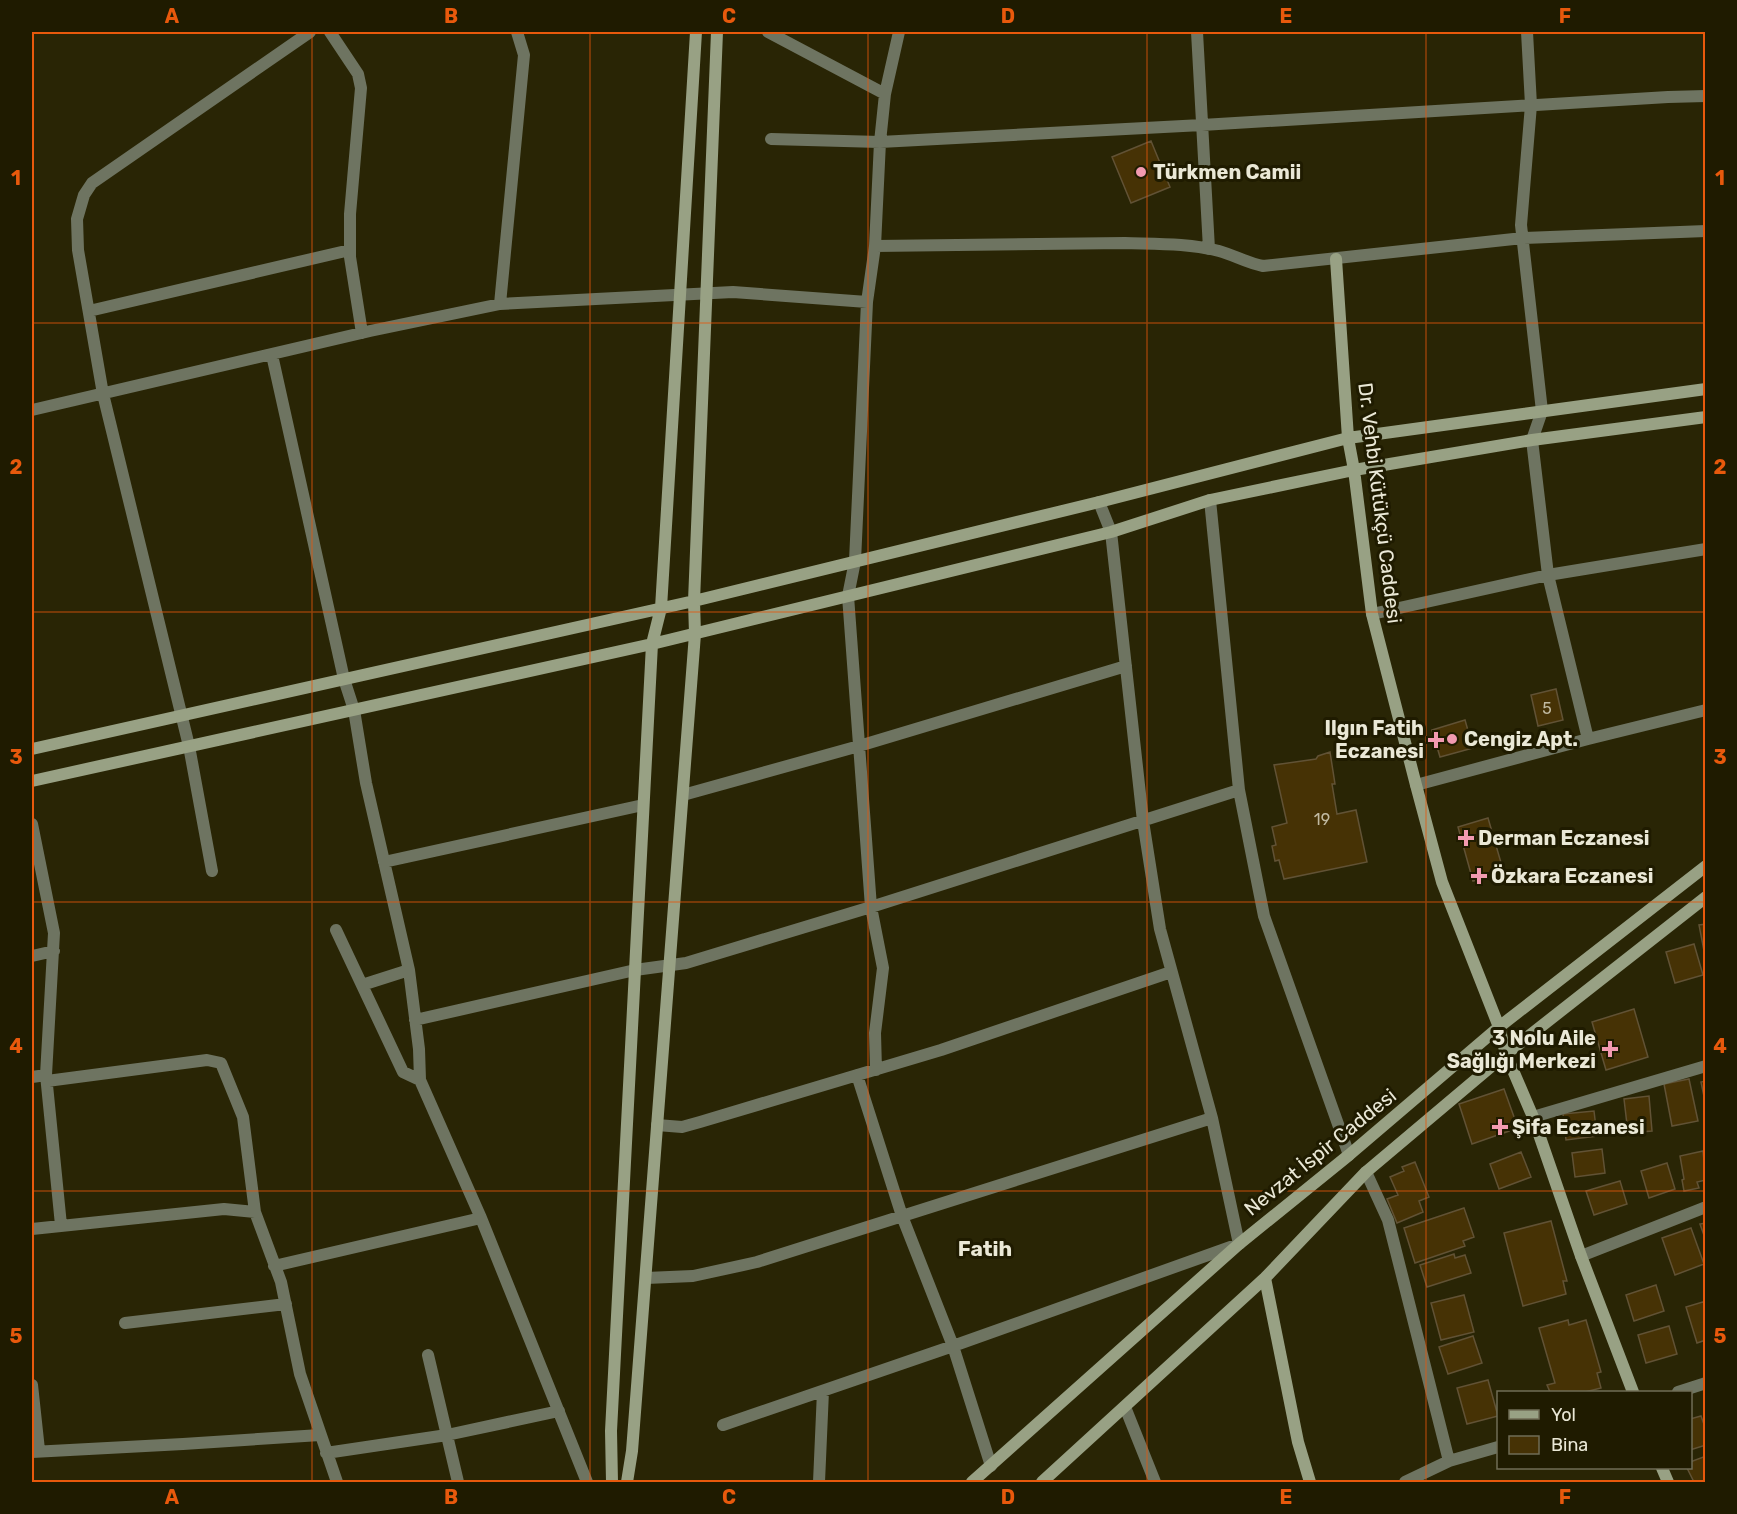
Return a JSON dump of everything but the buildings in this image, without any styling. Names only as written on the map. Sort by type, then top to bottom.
[{"type":"main road","points":[[612,1482],[611,1431],[652,644],[661,608],[696,32]]},
{"type":"main road","points":[[627,1482],[632,1451],[646,1278],[695,634],[694,601],[717,32]]},
{"type":"main road","name":"Dr. Vehbi Kütükçü Caddesi","points":[[1336,259],[1348,438],[1372,614],[1416,785],[1442,882],[1499,1027],[1506,1054],[1533,1117],[1581,1256],[1633,1391]]},
{"type":"main road","points":[[32,749],[694,601],[1099,502],[1348,438],[1706,389]]},
{"type":"main road","points":[[32,781],[695,634],[1111,532],[1210,500],[1354,470],[1533,440],[1706,417]]},
{"type":"main road","name":"Nevzat İspir Caddesi","points":[[972,1482],[1239,1244],[1349,1155],[1499,1027],[1706,866]]},
{"type":"main road","points":[[1042,1482],[1265,1278],[1366,1172],[1506,1054],[1706,897]]},
{"type":"main road","points":[[1265,1278],[1298,1442],[1310,1482]]},
{"type":"street","points":[[212,871],[182,715],[103,394],[78,250],[77,219],[84,195],[92,183],[310,32]]},
{"type":"street","points":[[330,32],[358,74],[361,88],[350,214],[350,250],[362,333]]},
{"type":"street","points":[[500,304],[524,55],[518,32]]},
{"type":"street","points":[[768,32],[885,94]]},
{"type":"street","points":[[876,1070],[874,1033],[883,968],[871,907],[848,596],[855,561],[867,303],[875,246],[880,142],[885,94],[899,32]]},
{"type":"street","points":[[1197,32],[1209,249]]},
{"type":"street","points":[[1527,32],[1531,105],[1521,225],[1542,411],[1533,440],[1548,575],[1588,739]]},
{"type":"street","points":[[771,139],[880,142],[1706,96]]},
{"type":"street","points":[[875,246],[1125,243],[1209,249],[1247,263],[1263,266],[1523,238],[1706,231]]},
{"type":"street","points":[[89,311],[350,250]]},
{"type":"street","points":[[32,410],[362,333],[500,304],[733,292],[867,303]]},
{"type":"street","points":[[272,355],[344,679],[354,710],[366,783],[409,970],[419,1049],[420,1080],[481,1218],[587,1482]]},
{"type":"street","points":[[1210,500],[1239,790],[1264,916],[1349,1155]]},
{"type":"street","points":[[723,1425],[1239,1244],[1212,1118],[1160,929],[1143,821],[1111,532],[1099,502]]},
{"type":"street","points":[[1372,614],[1548,575],[1706,549]]},
{"type":"street","points":[[683,795],[859,746],[1126,666]]},
{"type":"street","points":[[1416,785],[1706,710]]},
{"type":"street","points":[[416,1020],[635,970],[686,963],[1239,790]]},
{"type":"street","points":[[384,862],[643,805]]},
{"type":"street","points":[[32,824],[52,915],[54,951],[46,1078],[61,1225]]},
{"type":"street","points":[[336,930],[403,1072],[420,1080]]},
{"type":"street","points":[[32,956],[54,951]]},
{"type":"street","points":[[362,985],[409,970]]},
{"type":"street","points":[[657,1125],[682,1127],[857,1076],[1171,972]]},
{"type":"street","points":[[32,1077],[46,1078],[207,1060],[221,1063],[243,1117],[255,1212],[281,1282],[300,1374],[337,1482]]},
{"type":"street","points":[[1533,1117],[1706,1066]]},
{"type":"street","points":[[857,1076],[902,1216],[953,1346],[991,1466]]},
{"type":"street","points":[[646,1278],[693,1276],[757,1262],[1212,1118]]},
{"type":"street","points":[[1366,1172],[1388,1220],[1449,1461]]},
{"type":"street","points":[[1581,1256],[1706,1207]]},
{"type":"street","points":[[32,1228],[224,1209],[255,1212]]},
{"type":"street","points":[[274,1266],[481,1218]]},
{"type":"street","points":[[125,1323],[286,1304]]},
{"type":"street","points":[[428,1355],[458,1482]]},
{"type":"street","points":[[1681,1391],[1706,1383]]},
{"type":"street","points":[[32,1385],[35,1451],[320,1435]]},
{"type":"street","points":[[819,1482],[823,1391]]},
{"type":"street","points":[[1125,1407],[1155,1482]]},
{"type":"street","points":[[326,1453],[447,1435],[558,1412]]},
{"type":"street","points":[[1405,1482],[1449,1461],[1497,1447]]},
{"type":"place","name":"Türkmen Camii","points":[[1141,172]]},
{"type":"place","name":"Cengiz Apt.","points":[[1452,739]]},
{"type":"place","name":"Ilgın Fatih Eczanesi","points":[[1436,740]]},
{"type":"place","name":"Derman Eczanesi","points":[[1466,838]]},
{"type":"place","name":"Özkara Eczanesi","points":[[1479,876]]},
{"type":"place","name":"3 Nolu Aile Sağlığı Merkezi","points":[[1610,1049]]},
{"type":"place","name":"Şifa Eczanesi","points":[[1500,1127]]},
{"type":"district","name":"Fatih","points":[[985,1249]]}]
